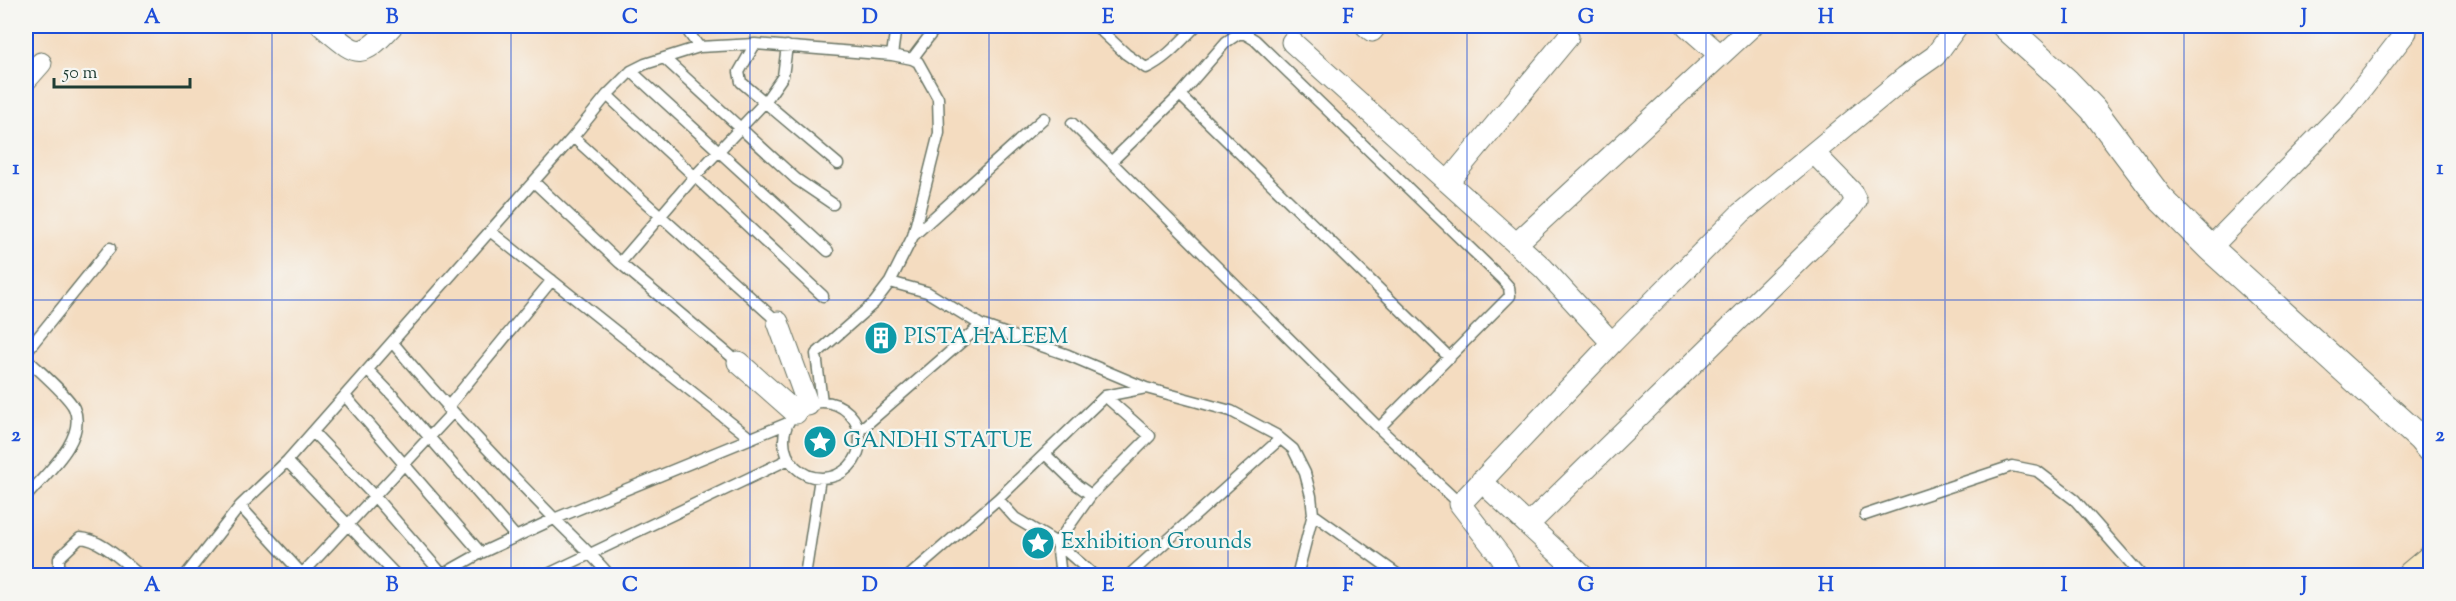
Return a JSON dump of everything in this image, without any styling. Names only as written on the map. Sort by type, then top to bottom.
[{"type":"street","points":[[322,26],[349,48],[359,52],[369,49],[392,26]]},
{"type":"street","points":[[1366,26],[1372,31],[1376,26]]},
{"type":"street","points":[[1687,26],[1720,55]]},
{"type":"street","points":[[1517,243],[1752,26]]},
{"type":"street","points":[[1511,576],[1501,557],[1460,504],[1612,343],[1741,213],[1905,77],[1935,56],[1957,26]]},
{"type":"street","points":[[2005,26],[2067,82],[2093,109],[2160,198],[2210,248],[2427,444]]},
{"type":"street","points":[[2210,248],[2348,107],[2405,28]]},
{"type":"street","points":[[1448,182],[1569,37]]},
{"type":"street","points":[[1292,42],[1543,267],[1612,343]]},
{"type":"street","points":[[26,80],[41,63]]},
{"type":"street","points":[[1528,525],[1848,212],[1856,201],[1851,191],[1814,153]]},
{"type":"street","points":[[778,321],[803,411]]},
{"type":"street","points":[[738,362],[803,411]]},
{"type":"street","points":[[1481,481],[1583,576]]},
{"type":"lane","points":[[690,26],[689,33],[699,46]]},
{"type":"lane","points":[[892,55],[896,26]]},
{"type":"lane","points":[[912,59],[936,26]]},
{"type":"lane","points":[[1096,26],[1126,54],[1146,68],[1156,64],[1196,26]]},
{"type":"lane","points":[[1111,162],[1180,94],[1234,30],[1255,40],[1509,287],[1510,296],[1379,428]]},
{"type":"lane","points":[[755,44],[739,72],[741,82],[838,164]]},
{"type":"lane","points":[[185,576],[240,506],[286,461],[393,343],[607,95],[631,71],[699,46],[755,44],[892,55],[918,62],[938,98],[939,133],[913,236],[891,282],[874,303],[816,354],[803,411],[784,435],[789,459],[797,469],[808,476],[832,477],[843,472],[852,465],[860,442],[859,431],[854,419],[834,404],[803,411],[750,438],[554,519],[481,553],[441,575],[375,497],[313,432]]},
{"type":"lane","points":[[620,263],[694,177],[765,102],[783,76],[788,46]]},
{"type":"lane","points":[[664,58],[796,179],[833,204]]},
{"type":"lane","points":[[631,71],[828,251]]},
{"type":"lane","points":[[1180,94],[1450,358]]},
{"type":"lane","points":[[607,95],[823,296]]},
{"type":"lane","points":[[913,236],[1044,118]]},
{"type":"lane","points":[[1072,123],[1379,428],[1460,504]]},
{"type":"lane","points":[[573,137],[778,321]]},
{"type":"lane","points":[[534,182],[620,263],[738,362]]},
{"type":"lane","points":[[490,231],[750,438]]},
{"type":"lane","points":[[26,352],[110,248]]},
{"type":"lane","points":[[240,506],[303,575],[430,438],[449,410],[552,280]]},
{"type":"lane","points":[[891,282],[927,292],[981,324],[1068,355],[1146,388],[1231,411],[1258,424],[1280,439],[1293,449],[1305,473],[1313,514],[1297,576]]},
{"type":"lane","points":[[859,431],[981,324]]},
{"type":"lane","points":[[393,343],[449,410],[554,519],[591,553],[610,576]]},
{"type":"lane","points":[[26,358],[74,407],[77,422],[71,443],[26,497]]},
{"type":"lane","points":[[368,370],[516,537]]},
{"type":"lane","points":[[909,576],[998,499],[1105,396],[1146,388]]},
{"type":"lane","points":[[345,396],[481,553]]},
{"type":"lane","points":[[1061,576],[1057,543],[1091,495],[1150,436],[1105,396]]},
{"type":"lane","points":[[1128,576],[1280,439]]},
{"type":"lane","points":[[1046,454],[1077,485],[1091,495]]},
{"type":"lane","points":[[544,576],[789,459]]},
{"type":"lane","points":[[286,461],[397,576]]},
{"type":"lane","points":[[1864,515],[2012,466],[2037,471],[2075,500],[2142,576]]},
{"type":"lane","points":[[805,576],[820,478]]},
{"type":"lane","points":[[998,499],[1016,519],[1057,543],[1095,576]]},
{"type":"lane","points":[[1313,514],[1400,576]]},
{"type":"lane","points":[[68,576],[59,568],[59,558],[80,538],[88,538],[141,576]]},
{"type":"place","name":"PISTA HALEEM","points":[[881,338]]},
{"type":"place","name":"GANDHI STATUE","points":[[820,442]]},
{"type":"place","name":"Exhibition Grounds","points":[[1038,543]]}]
